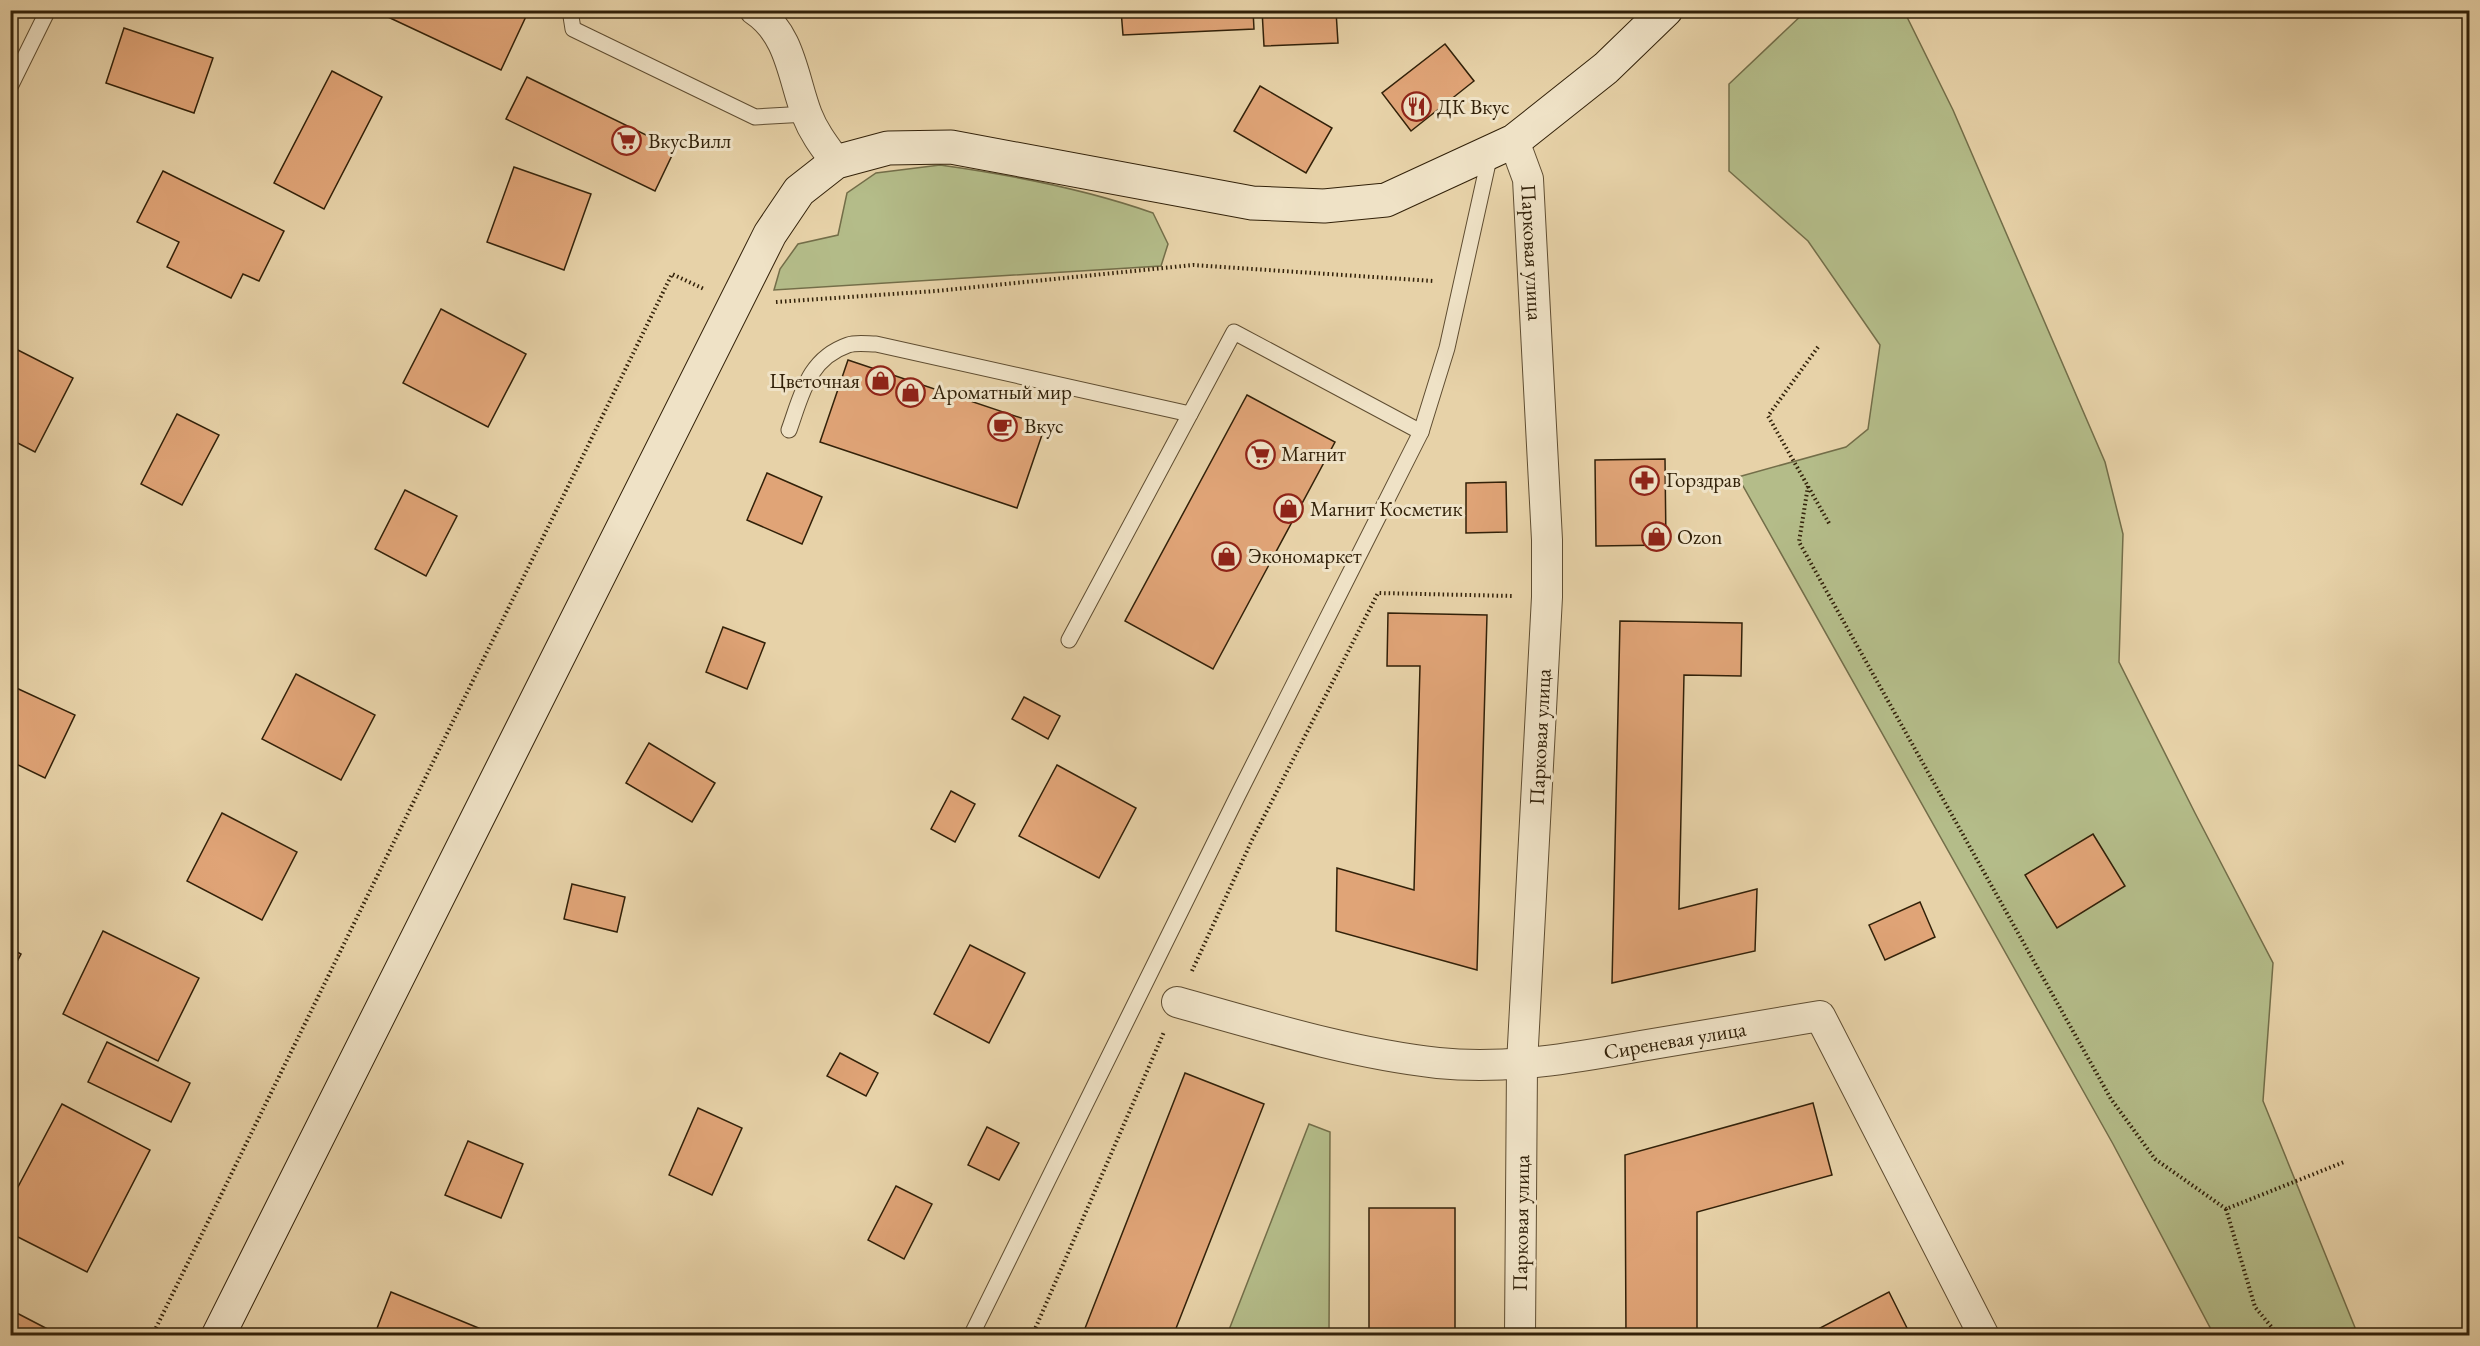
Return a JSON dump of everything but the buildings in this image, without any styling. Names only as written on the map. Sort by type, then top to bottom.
[{"type":"street","points":[[755,10],[765,17],[788,52],[807,114],[816,135],[836,162]]},
{"type":"street","points":[[218,1335],[770,234],[799,191],[836,162],[888,148],[951,147],[1252,203],[1324,206],[1386,200],[1502,147],[1606,68],[1666,10]]},
{"type":"street","name":"Парковая улица","points":[[1502,147],[1528,179],[1547,540],[1547,597],[1522,1064],[1520,1335]]},
{"type":"street","name":"Сиреневая улица","points":[[1178,1002],[1276,1030],[1369,1052],[1439,1063],[1522,1064],[1820,1016],[1984,1335]]},
{"type":"lane","points":[[10,87],[48,10]]},
{"type":"lane","points":[[570,10],[573,29],[755,117],[807,114]]},
{"type":"lane","points":[[971,1335],[1238,795],[1421,432],[1447,348],[1460,283],[1502,147]]},
{"type":"lane","points":[[1069,640],[1234,332],[1421,432]]},
{"type":"lane","points":[[789,430],[806,381],[816,364],[849,345],[876,344],[1190,414]]},
{"type":"path","points":[[152,1335],[672,274],[735,305],[936,291],[1192,265],[1460,283]]},
{"type":"path","points":[[1818,347],[1768,416],[1830,525]]},
{"type":"path","points":[[1808,486],[1799,542],[2111,1099],[2155,1160],[2226,1209],[2255,1307],[2279,1335]]},
{"type":"path","points":[[1032,1335],[1178,1002],[1252,840],[1378,593],[1547,597]]},
{"type":"path","points":[[2226,1209],[2344,1162]]},
{"type":"green space","points":[[1806,11],[1904,11],[1953,110],[2105,462],[2123,534],[2119,662],[2273,963],[2263,1101],[2358,1335],[2214,1335],[2113,1144],[1738,477],[1846,447],[1868,429],[1880,345],[1808,241],[1729,171],[1729,84]]},
{"type":"green space","points":[[940,165],[1048,184],[1153,213],[1168,244],[1161,266],[774,290],[780,269],[798,244],[838,235],[847,193],[876,173]]},
{"type":"green space","points":[[1309,1124],[1330,1132],[1329,1335],[1227,1335]]},
{"type":"place","name":"ДК Вкус","points":[[1416,107]]},
{"type":"place","name":"ВкусВилл","points":[[627,141]]},
{"type":"place","name":"Цветочная","points":[[881,381]]},
{"type":"place","name":"Ароматный мир","points":[[911,392]]},
{"type":"place","name":"Вкус","points":[[1003,426]]},
{"type":"place","name":"Магнит","points":[[1260,454]]},
{"type":"place","name":"Горздрав","points":[[1645,480]]},
{"type":"place","name":"Магнит Косметик","points":[[1289,509]]},
{"type":"place","name":"Ozon","points":[[1656,537]]},
{"type":"place","name":"Экономаркет","points":[[1227,556]]}]
